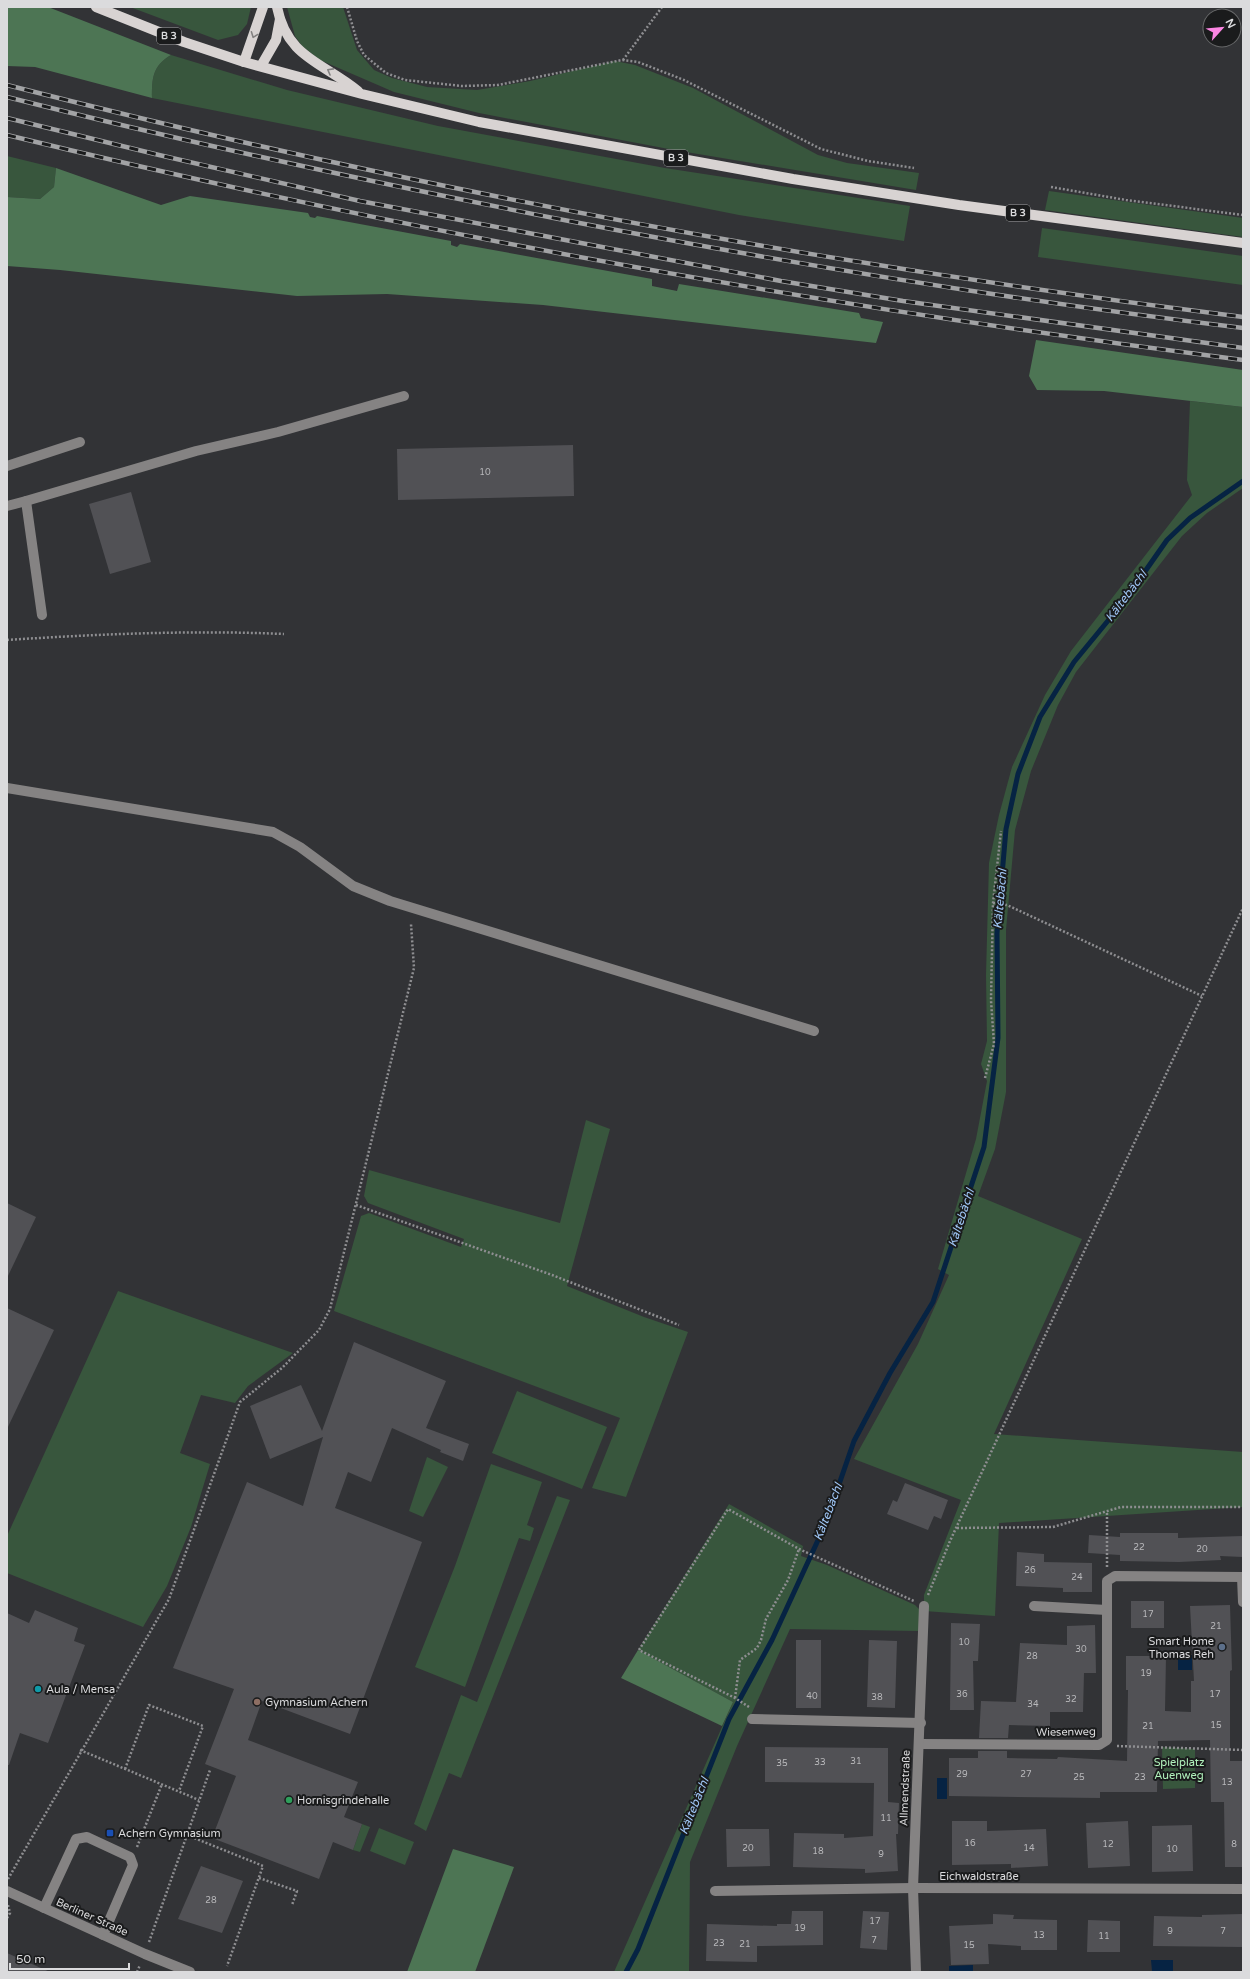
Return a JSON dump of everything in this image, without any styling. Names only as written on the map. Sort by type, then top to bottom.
[{"type":"main road","name":"B 3","points":[[96,7],[184,42],[244,62],[362,94],[479,122],[793,179],[959,205],[1243,243]]},
{"type":"main road","points":[[244,62],[263,7]]},
{"type":"main road","points":[[278,7],[280,19],[292,43],[308,59],[342,78],[362,94]]},
{"type":"main road","points":[[261,66],[276,40],[280,19]]},
{"type":"street","points":[[7,506],[196,451],[278,432],[404,396]]},
{"type":"street","points":[[7,466],[80,442]]},
{"type":"street","points":[[26,501],[42,615]]},
{"type":"street","points":[[7,788],[273,832],[300,847],[353,886],[390,902],[814,1031]]},
{"type":"street","points":[[1107,1581],[1115,1576],[1242,1577],[1243,1602]]},
{"type":"street","name":"Wiesenweg","points":[[919,1744],[1099,1745],[1107,1740],[1107,1581]]},
{"type":"street","name":"Allmendstraße","points":[[916,1972],[913,1888],[921,1723],[924,1606]]},
{"type":"street","points":[[1034,1606],[1107,1610]]},
{"type":"street","points":[[752,1719],[921,1723]]},
{"type":"street","points":[[44,1908],[76,1839],[87,1837],[130,1857],[134,1864],[103,1935]]},
{"type":"street","name":"Eichwaldstraße","points":[[715,1891],[913,1888],[1243,1889]]},
{"type":"street","name":"Berliner Straße","points":[[7,1891],[145,1954],[190,1972]]},
{"type":"path","points":[[347,7],[357,41],[364,56],[386,73],[405,80],[462,86],[498,85],[622,60],[638,62],[684,80],[821,149],[868,161],[914,168]]},
{"type":"path","points":[[622,60],[662,7]]},
{"type":"path","points":[[1051,187],[1126,200],[1243,215]]},
{"type":"path","points":[[7,640],[53,637],[232,632],[284,634]]},
{"type":"path","points":[[985,1078],[994,1044],[991,1000],[993,904],[1001,831]]},
{"type":"path","points":[[993,904],[1007,905],[1202,996]]},
{"type":"path","points":[[750,1708],[735,1698],[639,1650],[728,1509],[799,1549],[822,1558],[924,1606],[957,1528],[1243,908]]},
{"type":"path","points":[[7,1881],[80,1750],[85,1746],[169,1599],[240,1402],[282,1368],[319,1330],[330,1309],[414,968],[411,924]]},
{"type":"path","points":[[356,1205],[552,1275],[679,1325]]},
{"type":"path","points":[[957,1528],[1053,1527],[1121,1507],[1243,1507]]},
{"type":"path","points":[[1107,1511],[1107,1581]]},
{"type":"path","points":[[735,1698],[740,1660],[757,1648],[761,1640],[766,1619],[788,1580],[799,1549]]},
{"type":"path","points":[[125,1769],[149,1705],[203,1726],[179,1791]]},
{"type":"path","points":[[1099,1745],[1243,1750]]},
{"type":"path","points":[[80,1750],[200,1800]]},
{"type":"path","points":[[151,1934],[210,1770]]},
{"type":"path","points":[[132,1860],[162,1784]]},
{"type":"path","points":[[187,1835],[263,1866],[227,1966]]},
{"type":"path","points":[[259,1878],[297,1891],[292,1905]]},
{"type":"path","points":[[7,1902],[10,1913],[7,1918]]},
{"type":"green space","points":[[7,7],[48,7],[171,55],[160,64],[154,74],[152,98],[35,67],[7,66]]},
{"type":"green space","points":[[130,7],[251,7],[247,24],[238,35],[218,40]]},
{"type":"green space","points":[[287,7],[343,7],[357,50],[374,70],[392,78],[427,87],[477,90],[530,81],[615,61],[635,65],[693,88],[818,155],[847,163],[919,173],[916,190],[674,150],[479,113],[394,92],[320,60],[302,46],[295,36]]},
{"type":"green space","points":[[171,55],[287,90],[438,126],[665,168],[910,206],[904,241],[739,215],[152,98],[154,74],[160,64]]},
{"type":"green space","points":[[7,156],[56,168],[54,187],[40,199],[7,197]]},
{"type":"green space","points":[[56,168],[161,205],[190,196],[308,213],[310,217],[315,218],[317,216],[451,241],[451,245],[457,247],[460,244],[652,279],[652,286],[677,291],[679,284],[859,313],[861,318],[883,322],[876,343],[543,305],[387,294],[297,296],[60,270],[7,266],[7,197],[40,199],[54,187]]},
{"type":"green space","points":[[1049,191],[1243,218],[1243,237],[1045,210]]},
{"type":"green space","points":[[1042,228],[1243,256],[1243,285],[1038,257]]},
{"type":"green space","points":[[1036,340],[1243,370],[1243,407],[1104,391],[1037,390],[1029,376]]},
{"type":"green space","points":[[1190,401],[1243,407],[1243,488],[1207,513],[1182,536],[1076,672],[1058,705],[1031,771],[1015,830],[1006,930],[1006,1092],[995,1149],[978,1196],[1082,1239],[994,1434],[1243,1452],[1243,1507],[999,1523],[995,1616],[924,1611],[924,1595],[961,1500],[854,1459],[918,1344],[949,1275],[938,1269],[976,1139],[987,1081],[981,1064],[987,1041],[986,975],[989,863],[999,815],[1012,767],[1045,695],[1071,651],[1192,495],[1187,480]]},
{"type":"green space","points":[[586,1120],[610,1129],[567,1286],[644,1317],[688,1332],[626,1497],[592,1488],[620,1418],[334,1311],[361,1216],[369,1213],[461,1247],[464,1239],[368,1203],[364,1196],[369,1170],[560,1223]]},
{"type":"green space","points":[[118,1291],[293,1353],[248,1386],[235,1403],[201,1395],[180,1453],[210,1464],[191,1527],[167,1586],[143,1627],[7,1573],[7,1536]]},
{"type":"green space","points":[[517,1391],[607,1427],[582,1489],[492,1453]]},
{"type":"green space","points":[[427,1457],[448,1467],[423,1517],[409,1511]]},
{"type":"green space","points":[[491,1464],[542,1482],[527,1525],[534,1528],[530,1541],[519,1538],[465,1687],[415,1667],[455,1566]]},
{"type":"green space","points":[[557,1496],[570,1500],[461,1778],[449,1773],[426,1831],[414,1824],[461,1695],[477,1702]]},
{"type":"green space","points":[[729,1504],[803,1546],[801,1556],[827,1565],[915,1605],[920,1610],[919,1631],[790,1629],[737,1746],[690,1862],[689,1972],[614,1972],[733,1702],[638,1650]]},
{"type":"green space","points":[[638,1650],[733,1702],[722,1726],[621,1678]]},
{"type":"green space","name":"Spielplatz Auenweg","points":[[1162,1747],[1195,1749],[1195,1788],[1163,1789]]},
{"type":"green space","points":[[362,1824],[370,1827],[360,1852],[353,1850]]},
{"type":"green space","points":[[379,1828],[414,1842],[405,1865],[370,1851]]},
{"type":"green space","points":[[453,1849],[514,1867],[475,1972],[407,1972]]},
{"type":"water","points":[[1178,1655],[1192,1655],[1192,1670],[1178,1670]]},
{"type":"water","points":[[937,1778],[947,1778],[947,1799],[937,1799]]},
{"type":"water","points":[[1151,1960],[1173,1960],[1173,1971],[1152,1971]]},
{"type":"water","points":[[973,1965],[973,1972],[949,1972],[949,1966]]},
{"type":"building","points":[[573,445],[574,496],[398,500],[397,449]]},
{"type":"building","points":[[131,492],[151,562],[110,574],[89,504]]},
{"type":"building","points":[[7,1203],[36,1217],[7,1278]]},
{"type":"building","points":[[7,1308],[54,1330],[7,1429]]},
{"type":"building","points":[[354,1342],[446,1381],[426,1428],[469,1444],[463,1461],[440,1452],[441,1450],[392,1428],[371,1482],[348,1472],[335,1508],[422,1542],[350,1734],[262,1701],[248,1740],[358,1782],[344,1817],[362,1824],[353,1850],[333,1842],[319,1879],[212,1838],[236,1776],[205,1764],[234,1689],[173,1668],[247,1482],[303,1506],[323,1437],[270,1459],[250,1406],[301,1385],[322,1431]]},
{"type":"building","points":[[905,1483],[948,1500],[941,1519],[934,1516],[928,1530],[887,1514],[893,1500],[897,1502]]},
{"type":"building","points":[[1120,1533],[1178,1533],[1178,1538],[1243,1536],[1243,1557],[1220,1556],[1221,1560],[1179,1562],[1120,1561],[1120,1555],[1088,1553],[1089,1535],[1120,1537]]},
{"type":"building","points":[[1017,1552],[1044,1554],[1044,1562],[1092,1563],[1092,1592],[1063,1592],[1063,1588],[1016,1586]]},
{"type":"building","points":[[1131,1601],[1164,1601],[1164,1628],[1131,1628]]},
{"type":"building","points":[[1230,1605],[1232,1670],[1230,1671],[1230,1761],[1243,1761],[1243,1867],[1225,1867],[1224,1802],[1211,1802],[1210,1740],[1158,1741],[1157,1792],[1100,1792],[1100,1798],[949,1796],[949,1758],[978,1758],[978,1751],[1007,1751],[1007,1758],[1057,1759],[1058,1757],[1127,1761],[1128,1690],[1126,1690],[1126,1656],[1166,1656],[1165,1711],[1191,1712],[1191,1681],[1194,1681],[1190,1606]]},
{"type":"building","name":"Aula / Mensa","points":[[35,1610],[78,1628],[74,1641],[85,1645],[48,1743],[20,1733],[9,1765],[7,1765],[7,1613],[29,1623]]},
{"type":"building","points":[[951,1623],[980,1624],[978,1661],[973,1661],[974,1710],[950,1710]]},
{"type":"building","points":[[1095,1625],[1096,1673],[1084,1673],[1083,1712],[1050,1712],[1050,1726],[1009,1725],[1008,1738],[979,1738],[981,1701],[1016,1702],[1020,1643],[1067,1645],[1067,1626]]},
{"type":"building","points":[[796,1640],[821,1640],[821,1708],[796,1708]]},
{"type":"building","points":[[869,1640],[897,1641],[895,1708],[867,1707]]},
{"type":"building","points":[[765,1747],[888,1748],[888,1802],[899,1803],[898,1834],[896,1834],[898,1871],[865,1873],[865,1869],[793,1867],[794,1833],[844,1834],[844,1838],[873,1836],[874,1783],[765,1782]]},
{"type":"building","points":[[952,1821],[987,1821],[987,1831],[1046,1829],[1048,1866],[1011,1868],[1011,1864],[952,1865]]},
{"type":"building","points":[[1128,1821],[1130,1866],[1088,1868],[1086,1823]]},
{"type":"building","points":[[1192,1825],[1193,1871],[1152,1872],[1152,1826]]},
{"type":"building","points":[[726,1829],[769,1829],[770,1866],[727,1867]]},
{"type":"building","points":[[201,1866],[243,1881],[222,1933],[178,1919]]},
{"type":"building","points":[[792,1911],[823,1911],[823,1945],[757,1946],[757,1962],[706,1961],[707,1924],[777,1926],[777,1924],[791,1924]]},
{"type":"building","points":[[863,1911],[889,1912],[887,1950],[860,1948]]},
{"type":"building","points":[[993,1914],[1014,1915],[1013,1919],[1057,1920],[1057,1950],[1021,1950],[1021,1946],[988,1944],[989,1964],[951,1965],[949,1926],[993,1924]]},
{"type":"building","points":[[1243,1914],[1243,1947],[1153,1946],[1154,1916],[1202,1917],[1202,1915]]},
{"type":"building","points":[[1088,1920],[1120,1921],[1120,1952],[1087,1952]]},
{"type":"building","points":[[7,1953],[50,1972],[7,1972]]},
{"type":"waterway","name":"Kältebächl","points":[[626,1972],[638,1949],[729,1719],[772,1640],[825,1525],[854,1441],[890,1373],[933,1302],[984,1147],[998,1038],[997,933],[1006,829],[1018,774],[1040,717],[1074,662],[1125,600],[1167,540],[1190,518],[1243,481]]},
{"type":"railway","points":[[7,85],[160,123],[313,158],[621,220],[776,248],[931,273],[1243,317]]},
{"type":"railway","points":[[7,97],[287,163],[498,207],[653,237],[821,267],[989,294],[1243,328]]},
{"type":"railway","points":[[7,118],[159,155],[360,201],[781,281],[903,301],[1243,348]]},
{"type":"railway","points":[[7,135],[160,171],[313,204],[467,236],[622,265],[776,292],[932,316],[1243,360]]},
{"type":"place","name":"Smart Home Thomas Reh","points":[[1222,1647]]},
{"type":"place","name":"Aula / Mensa","points":[[38,1689]]},
{"type":"place","name":"Gymnasium Achern","points":[[257,1702]]},
{"type":"place","name":"Hornisgrindehalle","points":[[289,1800]]},
{"type":"place","name":"Achern Gymnasium","points":[[110,1833]]}]
